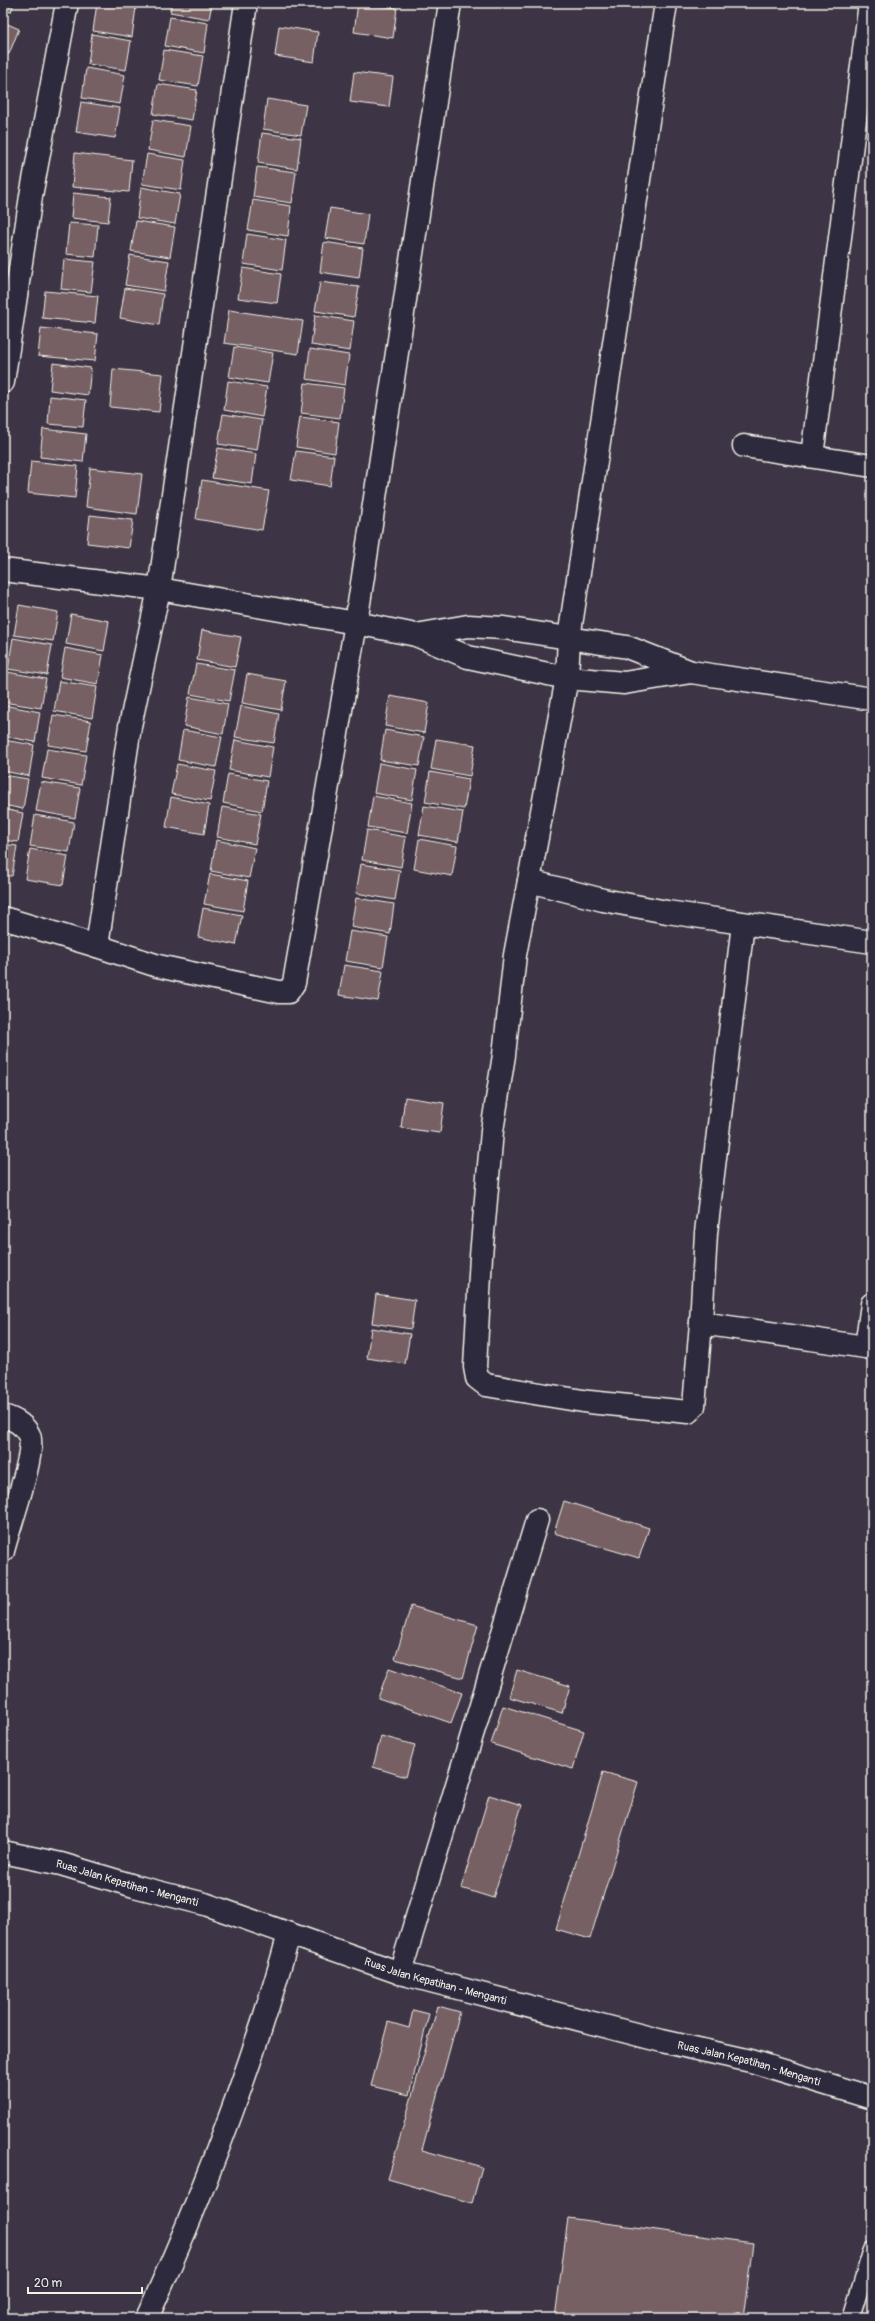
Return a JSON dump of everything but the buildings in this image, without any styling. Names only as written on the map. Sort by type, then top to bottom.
[{"type":"street","points":[[3,382],[31,196],[67,3]]},
{"type":"street","points":[[97,946],[130,726],[159,589],[246,3]]},
{"type":"street","points":[[3,918],[158,966],[279,992],[288,992],[294,983],[356,623],[450,3]]},
{"type":"street","points":[[666,3],[569,638],[567,678],[515,955],[504,1055],[492,1131],[480,1256],[476,1367],[477,1378],[486,1385],[589,1402],[688,1412],[694,1406],[701,1324],[706,1233],[743,924]]},
{"type":"street","points":[[812,456],[871,3]]},
{"type":"street","points":[[744,446],[872,466]]},
{"type":"street","points":[[3,570],[159,589],[356,623],[416,635],[468,657],[567,678],[624,683],[690,672]]},
{"type":"street","points":[[416,635],[468,626],[504,628],[627,647],[690,672],[872,699]]},
{"type":"street","points":[[529,881],[547,887],[604,900],[743,924],[872,942]]},
{"type":"street","points":[[701,1324],[869,1348],[872,1304]]},
{"type":"street","points":[[3,1416],[23,1425],[30,1436],[29,1461],[3,1550]]},
{"type":"street","points":[[400,1973],[537,1520]]},
{"type":"street","name":"Ruas Jalan Kepatihan - Menganti","points":[[3,1852],[61,1864],[134,1886],[205,1904],[400,1973],[654,2040],[751,2061],[872,2098]]},
{"type":"street","points":[[147,2318],[220,2141],[269,2009],[289,1934]]},
{"type":"lane","points":[[851,2318],[872,2249]]}]
